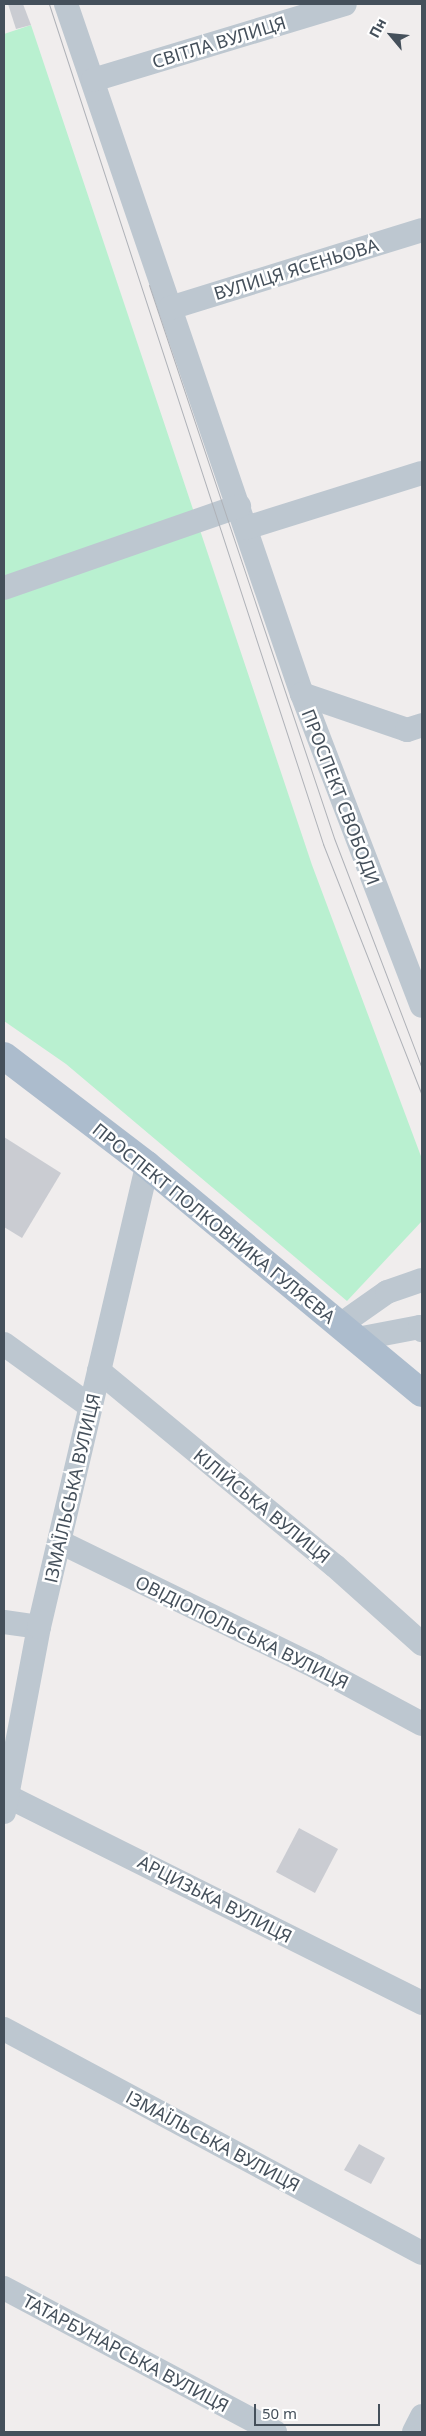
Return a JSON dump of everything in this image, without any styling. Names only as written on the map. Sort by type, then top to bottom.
[{"type":"main road","name":"ПРОСПЕКТ ПОЛКОВНИКА ГУЛЯЄВА","points":[[4,1056],[147,1165],[422,1393]]},
{"type":"street","name":"ПРОСПЕКТ СВОБОДИ","points":[[66,4],[302,694],[422,1006]]},
{"type":"street","name":"СВІТЛА ВУЛИЦЯ","points":[[92,80],[345,4]]},
{"type":"street","name":"ВУЛИЦЯ ЯСЕНЬОВА","points":[[170,308],[422,230]]},
{"type":"street","points":[[4,588],[243,517],[422,473]]},
{"type":"street","points":[[302,694],[407,730],[422,725]]},
{"type":"street","name":"ІЗМАЇЛЬСЬКА ВУЛИЦЯ","points":[[5,1804],[40,1627],[147,1165]]},
{"type":"street","points":[[348,1332],[386,1292],[422,1280]]},
{"type":"street","points":[[348,1332],[420,1327],[422,1330]]},
{"type":"street","points":[[4,1344],[91,1407]]},
{"type":"street","name":"КІЛІЙСЬКА ВУЛИЦЯ","points":[[99,1371],[335,1566],[422,1644]]},
{"type":"street","name":"ОВІДІОПОЛЬСЬКА ВУЛИЦЯ","points":[[60,1542],[316,1667],[422,1724]]},
{"type":"street","points":[[4,1622],[40,1627]]},
{"type":"street","name":"АРЦИЗЬКА ВУЛИЦЯ","points":[[5,1804],[422,2003]]},
{"type":"street","name":"ІЗМАЇЛЬСЬКА ВУЛИЦЯ","points":[[4,2029],[422,2253]]},
{"type":"street","name":"ТАТАРБУНАРСЬКА ВУЛИЦЯ","points":[[4,2288],[274,2432]]},
{"type":"street","points":[[414,2432],[422,2416]]},
{"type":"green space","points":[[31,25],[312,865],[422,1159],[422,1221],[347,1301],[66,1064],[4,1021],[4,34]]},
{"type":"building","points":[[8,4],[23,4],[31,25],[16,29]]},
{"type":"building","points":[[4,1137],[61,1173],[22,1238],[4,1227]]},
{"type":"building","points":[[299,1828],[338,1849],[315,1893],[276,1872]]},
{"type":"building","points":[[359,2144],[385,2158],[371,2184],[344,2170]]},
{"type":"tram line","points":[[49,4],[323,844],[422,1095]]},
{"type":"tram line","points":[[149,285],[334,838],[422,1068]]}]
